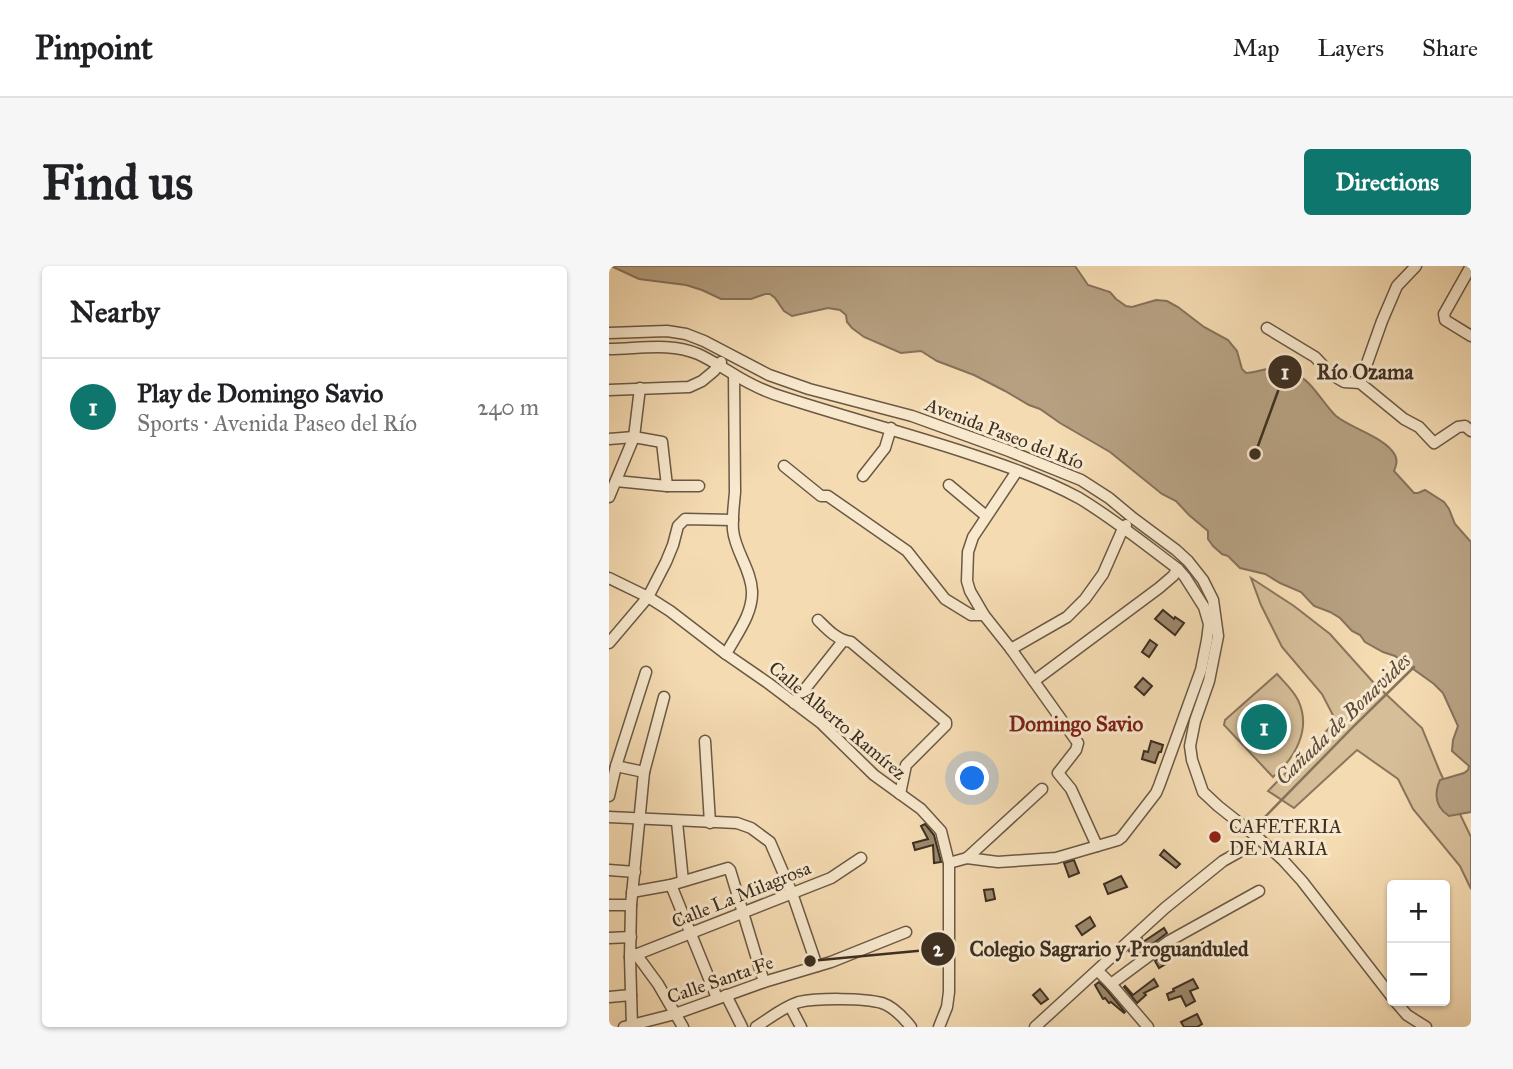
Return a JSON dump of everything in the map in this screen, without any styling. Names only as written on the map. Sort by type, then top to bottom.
[{"type":"street","points":[[1360,383],[1397,286],[1416,266]]},
{"type":"street","points":[[1471,266],[1467,281],[1444,314],[1445,320],[1471,336]]},
{"type":"street","points":[[1267,328],[1315,358],[1332,375],[1344,382],[1360,383],[1404,419],[1419,427],[1433,443],[1458,427],[1465,426],[1471,431]]},
{"type":"street","name":"Avenida Paseo del Río","points":[[609,333],[667,331],[686,334],[769,375],[809,390],[912,416],[1010,451],[1081,480],[1109,498],[1176,550],[1203,580],[1213,600],[1218,636],[1209,681],[1195,721],[1190,746],[1203,792],[1274,852],[1303,881],[1387,990]]},
{"type":"street","name":"Avenida Paseo del Río","points":[[609,349],[681,349],[698,354],[734,375],[780,396],[991,460],[1077,498],[1124,528],[1185,577],[1204,607],[1209,624],[1201,670],[1156,793],[1122,837],[1056,858],[998,862],[967,858]]},
{"type":"street","points":[[609,390],[689,387],[702,381],[719,365],[726,353]]},
{"type":"street","points":[[726,654],[746,618],[752,590],[747,568],[735,542],[733,520],[734,375]]},
{"type":"street","points":[[609,498],[634,437],[640,388]]},
{"type":"street","points":[[863,476],[885,448],[891,428]]},
{"type":"street","points":[[609,439],[634,437],[660,441],[663,444],[667,486]]},
{"type":"street","points":[[784,466],[821,496],[828,496],[907,551],[945,599],[971,615],[984,615]]},
{"type":"street","points":[[1017,471],[973,537],[966,572],[970,591],[984,615],[1078,743],[1076,750],[1058,773],[1071,789],[1097,846]]},
{"type":"street","points":[[616,481],[699,486]]},
{"type":"street","points":[[949,485],[986,516]]},
{"type":"street","points":[[1011,649],[1067,617],[1085,599],[1103,574],[1124,528],[1133,518]]},
{"type":"street","points":[[609,643],[648,597],[666,562],[678,526],[685,519],[733,520]]},
{"type":"street","points":[[1034,681],[1159,588],[1178,569]]},
{"type":"street","name":"Calle Alberto Ramírez","points":[[609,578],[670,611],[821,723],[874,775],[921,809],[941,831],[949,863],[949,992],[947,1007],[939,1027]]},
{"type":"street","points":[[818,620],[833,635],[851,642],[947,723],[906,765],[900,794]]},
{"type":"street","points":[[794,703],[843,641]]},
{"type":"street","points":[[609,796],[646,672]]},
{"type":"street","points":[[629,1026],[633,956],[631,905],[644,772],[664,697]]},
{"type":"street","points":[[705,741],[709,823]]},
{"type":"street","points":[[616,766],[644,772]]},
{"type":"street","points":[[949,863],[967,858],[1042,789]]},
{"type":"street","points":[[609,817],[737,823],[751,828],[770,842],[792,893],[817,966]]},
{"type":"street","points":[[677,821],[683,881]]},
{"type":"street","points":[[1035,1027],[1175,900],[1223,861],[1248,847]]},
{"type":"street","name":"Calle La Milagrosa","points":[[633,956],[831,878],[861,858]]},
{"type":"street","points":[[632,892],[671,885],[728,868],[764,982]]},
{"type":"street","points":[[609,870],[635,872]]},
{"type":"street","points":[[671,885],[690,934],[722,996],[742,1027]]},
{"type":"street","points":[[1111,984],[1169,941],[1259,891]]},
{"type":"street","points":[[609,905],[631,905]]},
{"type":"street","name":"Calle Santa Fe","points":[[629,1026],[675,1014],[764,982],[831,962],[906,932]]},
{"type":"street","points":[[609,938],[631,937]]},
{"type":"street","points":[[633,956],[658,984],[683,1027]]},
{"type":"street","points":[[1098,971],[1148,1027]]},
{"type":"street","points":[[609,997],[631,995]]},
{"type":"street","points":[[756,1027],[799,1002],[825,999],[882,1003],[901,1015],[911,1027]]},
{"type":"street","points":[[790,1006],[801,1027]]},
{"type":"street","name":"Avenida Paseo del Río","points":[[1400,1006],[1426,1027]]},
{"type":"shaded area","points":[[611,266],[1075,266],[1088,285],[1110,292],[1126,306],[1132,307],[1156,300],[1167,301],[1178,307],[1204,327],[1228,340],[1237,351],[1242,369],[1246,373],[1273,368],[1299,376],[1336,416],[1384,443],[1395,455],[1394,471],[1414,493],[1425,490],[1444,502],[1455,524],[1471,542],[1471,812],[1449,816],[1441,809],[1437,800],[1440,780],[1464,773],[1469,766],[1452,751],[1458,726],[1443,693],[1434,684],[1395,656],[1365,642],[1340,618],[1314,606],[1301,592],[1265,574],[1240,568],[1213,546],[1208,539],[1208,531],[1176,501],[1162,494],[1110,452],[1040,409],[974,375],[937,361],[921,351],[901,353],[864,337],[852,328],[846,315],[840,310],[828,308],[792,316],[784,311],[770,294],[751,299],[721,299],[686,285],[639,279]]},
{"type":"shaded area","points":[[1251,578],[1330,634],[1373,682],[1422,728],[1471,837],[1471,889],[1460,866],[1413,809],[1398,779],[1357,750],[1294,808],[1268,791],[1336,721],[1322,694],[1282,647]]},
{"type":"shaded area","points":[[1277,674],[1298,700],[1303,722],[1294,752],[1273,777],[1224,725],[1225,720]]},
{"type":"building","points":[[1163,610],[1184,623],[1175,635],[1155,619]]},
{"type":"building","points":[[1150,640],[1157,645],[1149,657],[1142,652]]},
{"type":"building","points":[[1143,678],[1152,686],[1144,695],[1135,687]]},
{"type":"building","points":[[1151,741],[1163,745],[1155,763],[1142,759],[1144,751],[1148,752]]},
{"type":"building","points":[[925,824],[934,835],[941,862],[934,863],[933,845],[915,850],[913,843],[928,839],[921,826]]},
{"type":"building","points":[[1164,850],[1180,864],[1176,868],[1160,855]]},
{"type":"building","points":[[1074,860],[1079,873],[1069,877],[1064,863]]},
{"type":"building","points":[[1121,876],[1127,887],[1108,894],[1104,884]]},
{"type":"building","points":[[993,889],[995,899],[986,901],[984,890]]},
{"type":"building","points":[[1090,917],[1095,926],[1082,935],[1076,926]]},
{"type":"building","points":[[1164,928],[1167,933],[1134,958],[1129,951],[1142,939],[1143,942]]},
{"type":"building","points":[[1207,940],[1213,949],[1205,954],[1199,945]]},
{"type":"building","points":[[1164,954],[1169,962],[1159,968],[1155,961]]},
{"type":"building","points":[[1154,979],[1158,986],[1144,993],[1146,995],[1137,1003],[1124,987],[1133,995]]},
{"type":"building","points":[[1193,979],[1198,988],[1190,991],[1195,1001],[1186,1006],[1181,996],[1169,1000],[1167,994]]},
{"type":"building","points":[[1099,982],[1124,1013],[1103,999],[1095,985]]},
{"type":"building","points":[[1040,989],[1048,999],[1041,1004],[1033,995]]},
{"type":"building","points":[[1197,1014],[1202,1024],[1197,1027],[1184,1027],[1181,1022]]},
{"type":"waterway","name":"Cañada de Bonavides","points":[[1261,821],[1414,667]]},
{"type":"place","name":"Río Ozama","points":[[1255,454]]},
{"type":"place","name":"Play de Domingo Savio","points":[[1264,727]]},
{"type":"place","name":"CAFETERIA DE MARIA","points":[[1215,837]]},
{"type":"place","name":"Colegio Sagrario y Proguanduled","points":[[810,961]]},
{"type":"district","name":"Domingo Savio","points":[[1076,724]]}]
